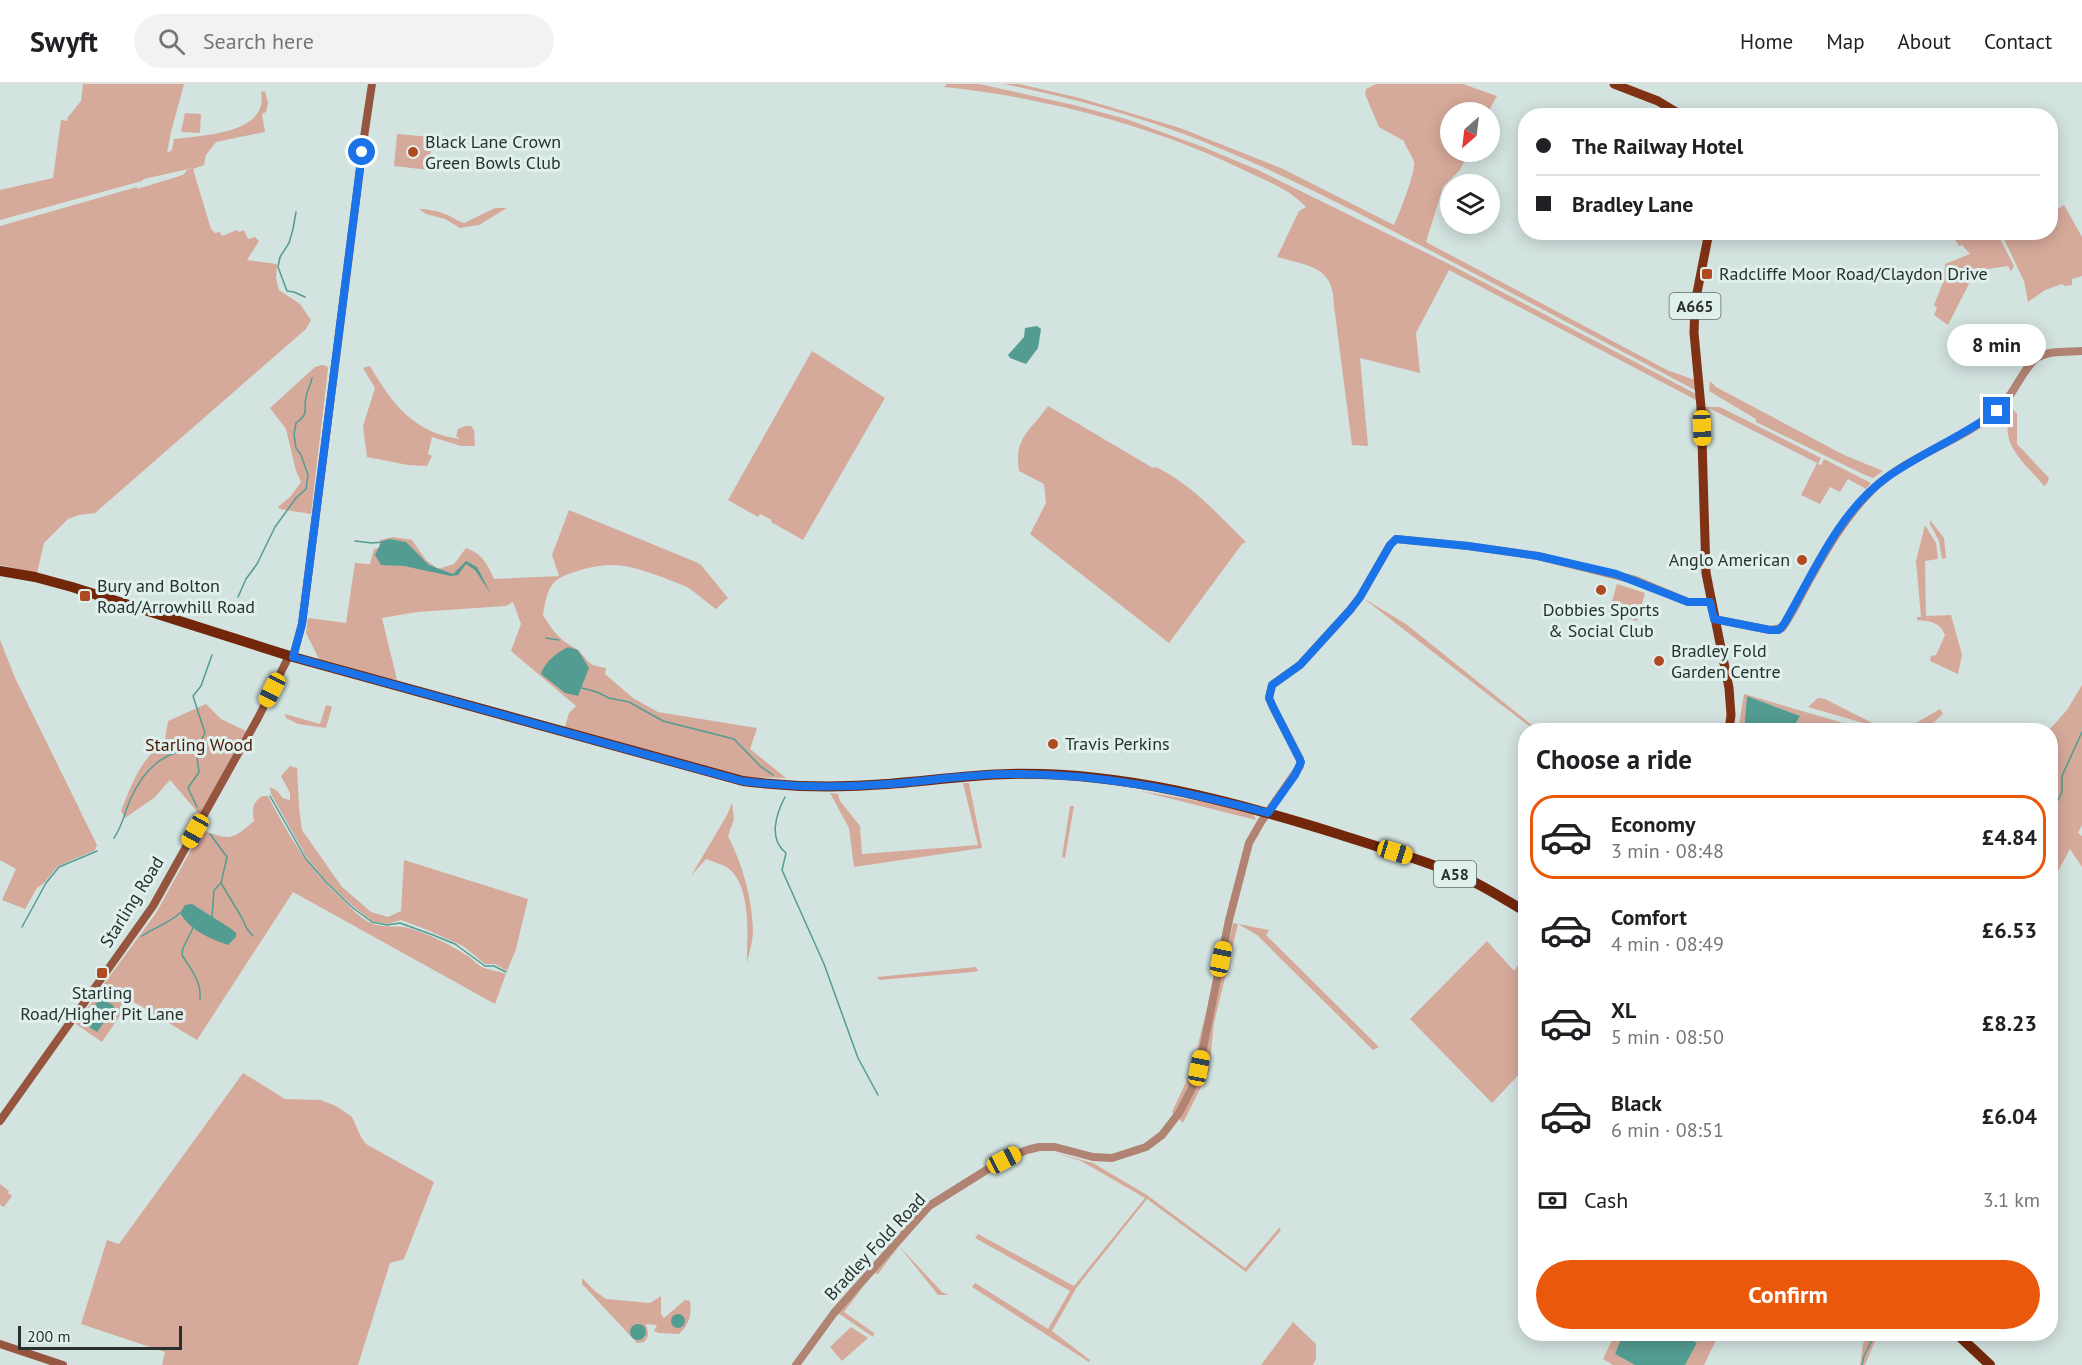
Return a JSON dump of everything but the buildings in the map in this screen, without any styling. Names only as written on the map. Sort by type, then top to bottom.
[{"type":"highway","name":"A58","points":[[0,572],[35,577],[95,593],[291,657],[742,781],[774,785],[842,786],[1009,774],[1064,776],[1187,793],[1268,813],[1429,863],[1494,892],[1518,907]]},
{"type":"highway","points":[[1964,1341],[1990,1365]]},
{"type":"main road","name":"Starling Road","points":[[0,1121],[153,906],[291,657],[302,624],[372,84]]},
{"type":"main road","points":[[1614,84],[1658,100],[1670,108]]},
{"type":"main road","name":"A665","points":[[1708,240],[1694,314],[1694,333],[1700,399],[1705,555],[1710,602],[1730,694],[1730,723]]},
{"type":"main road","points":[[0,1344],[63,1365]]},
{"type":"street","points":[[1715,623],[1732,622],[1770,630],[1782,628],[1834,537],[1866,496],[1893,473],[1997,411],[2012,396],[2038,357],[2053,353],[2082,351]]},
{"type":"street","name":"Bradley Fold Road","points":[[796,1365],[834,1313],[929,1206],[1004,1160],[1027,1150],[1055,1147],[1093,1157],[1112,1158],[1146,1147],[1162,1135],[1179,1113],[1196,1079],[1229,920],[1249,843],[1295,775],[1301,762],[1269,698],[1272,685],[1300,665],[1350,610],[1396,539],[1538,556],[1616,574],[1688,602],[1710,602]]},
{"type":"green space","points":[[83,84],[184,84],[167,153],[172,150],[174,139],[231,130],[245,124],[255,116],[261,106],[261,92],[265,91],[268,103],[266,112],[262,114],[265,132],[216,142],[206,155],[204,165],[193,169],[211,229],[215,233],[220,232],[222,236],[237,230],[239,232],[244,230],[248,239],[255,237],[259,241],[247,260],[277,264],[276,278],[279,290],[300,304],[311,320],[306,329],[95,513],[68,519],[44,543],[37,573],[0,565],[0,226],[137,187],[137,189],[183,175],[187,170],[193,168],[144,179],[0,220],[0,190],[53,178],[61,120],[67,121],[81,101]]},
{"type":"green space","points":[[947,84],[979,84],[1126,119],[1258,170],[1451,265],[1696,394],[1696,400],[1449,270],[1416,333],[1420,373],[1360,358],[1368,446],[1352,445],[1330,283],[1318,270],[1277,257],[1299,211],[1306,207],[1300,201],[1274,184],[1217,157],[1141,129],[1022,98],[944,87]]},
{"type":"green space","points":[[1004,84],[1019,84],[1080,98],[1180,128],[1281,168],[1394,225],[1410,183],[1414,162],[1404,141],[1379,127],[1365,94],[1366,89],[1376,84],[1463,84],[1497,96],[1494,102],[1440,102],[1440,162],[1464,162],[1456,174],[1440,174],[1440,197],[1426,242],[1667,370],[1695,380],[1695,390],[1393,231],[1260,166],[1192,137],[1076,100]]},
{"type":"green space","points":[[185,113],[201,114],[200,133],[181,132]]},
{"type":"green space","name":"Black Lane Crown Green Bowls Club","points":[[397,134],[432,137],[429,170],[394,166]]},
{"type":"green space","points":[[2064,205],[2082,237],[2082,276],[2072,279],[2072,285],[2062,284],[2045,290],[2028,302],[2024,281],[2004,240],[2058,240],[2058,209]]},
{"type":"green space","points":[[495,208],[507,208],[479,225],[460,228],[445,219],[426,214],[419,209],[439,212],[464,223]]},
{"type":"green space","points":[[1955,240],[2001,240],[2014,266],[2011,271],[2008,266],[1989,269],[1972,278],[1948,325],[1934,315],[1937,308],[1934,305],[1944,280],[1945,264],[1970,254],[1962,245],[1959,246]]},
{"type":"green space","points":[[812,351],[885,398],[803,540],[771,522],[772,520],[760,514],[758,517],[728,500]]},
{"type":"green space","points":[[327,366],[328,369],[311,514],[280,509],[278,507],[291,496],[301,482],[296,471],[286,429],[270,408],[315,367]]},
{"type":"green space","points":[[370,366],[396,404],[417,423],[444,436],[460,439],[456,436],[458,429],[471,426],[474,430],[475,446],[461,446],[432,437],[428,454],[432,456],[427,466],[408,465],[367,457],[363,426],[375,388],[363,368]]},
{"type":"green space","points":[[1710,381],[1716,387],[1844,455],[1883,471],[1873,478],[1865,475],[1756,422],[1756,419],[1709,391]]},
{"type":"green space","points":[[1048,406],[1153,468],[1156,467],[1170,474],[1204,501],[1246,542],[1242,544],[1169,643],[1030,534],[1046,503],[1044,484],[1019,471],[1019,450],[1025,435]]},
{"type":"green space","points":[[2010,406],[2017,414],[2017,444],[2049,478],[2044,486],[2018,456],[2010,442],[2009,415],[2005,411]]},
{"type":"green space","points":[[1703,407],[1720,407],[1821,458],[1818,464],[1821,465],[1824,459],[1871,483],[1866,489],[1848,479],[1840,492],[1830,487],[1820,504],[1801,495],[1817,463],[1709,408],[1711,431],[1705,435]]},
{"type":"green space","points":[[569,510],[696,562],[728,598],[716,609],[687,587],[654,574],[625,566],[596,566],[565,575],[550,588],[543,615],[553,630],[589,662],[606,668],[605,674],[633,698],[658,712],[757,728],[750,749],[786,778],[744,777],[565,727],[569,713],[576,706],[511,651],[521,624],[513,602],[506,606],[417,612],[382,618],[397,680],[320,661],[306,633],[308,618],[346,623],[355,563],[370,564],[374,549],[379,548],[380,540],[393,537],[412,540],[426,560],[438,569],[454,564],[466,548],[480,556],[487,564],[494,579],[559,576],[552,555]]},
{"type":"green space","points":[[1930,520],[1944,538],[1946,558],[1942,559],[1939,541]]},
{"type":"green space","points":[[1925,525],[1936,543],[1938,559],[1925,561],[1926,616],[1951,615],[1962,655],[1958,674],[1930,661],[1931,656],[1936,655],[1945,635],[1937,625],[1917,620],[1917,617],[1921,617],[1916,561]]},
{"type":"green space","points":[[1617,584],[1645,593],[1637,621],[1609,612]]},
{"type":"green space","points":[[1363,598],[1406,624],[1529,723],[1525,723]]},
{"type":"green space","points":[[0,640],[16,680],[97,845],[95,850],[58,866],[37,888],[25,909],[2,900],[16,869],[0,860]]},
{"type":"green space","points":[[2082,685],[2082,825],[2078,833],[2082,836],[2082,867],[2070,849],[2058,871],[2058,723],[2055,723],[2067,710]]},
{"type":"green space","points":[[1744,694],[1843,723],[1796,723],[1800,716],[1747,696],[1745,723],[1739,723]]},
{"type":"green space","points":[[1818,698],[1825,699],[1871,723],[1863,723],[1808,707]]},
{"type":"green space","name":"Starling Wood","points":[[206,704],[221,719],[246,731],[200,815],[170,780],[155,797],[125,818],[121,811],[129,790],[143,764],[165,740],[168,721]]},
{"type":"green space","points":[[326,705],[332,707],[326,728],[298,724],[286,718],[285,714],[320,724]]},
{"type":"green space","points":[[1940,709],[1943,714],[1933,723],[1916,723]]},
{"type":"green space","points":[[290,766],[297,768],[302,830],[342,887],[371,912],[388,917],[401,911],[404,860],[528,899],[516,949],[507,971],[495,964],[485,964],[463,946],[401,920],[387,924],[372,921],[326,881],[307,858],[271,794],[270,787],[283,798],[290,800],[290,793],[281,776]]},
{"type":"green space","points":[[963,783],[969,783],[982,848],[854,867],[849,828],[830,793],[838,794],[840,801],[860,826],[862,854],[978,845]]},
{"type":"green space","points":[[1140,791],[1210,803],[1253,814],[1256,820]]},
{"type":"green space","points":[[262,796],[268,796],[309,864],[330,888],[364,919],[376,925],[407,928],[426,934],[460,951],[482,967],[506,974],[495,1004],[293,892],[197,1040],[104,984],[156,913],[202,830],[225,837],[235,835],[254,821],[254,807],[256,801]]},
{"type":"green space","points":[[732,803],[734,819],[728,836],[746,882],[751,906],[753,935],[747,963],[745,899],[736,876],[728,868],[706,859],[691,876]]},
{"type":"green space","points":[[1070,806],[1074,806],[1065,858],[1062,857]]},
{"type":"green space","points":[[1233,923],[1269,930],[1266,935],[1379,1047],[1373,1050],[1257,935],[1238,924],[1214,1023],[1209,1071],[1183,1123],[1179,1119],[1200,1077]]},
{"type":"green space","points":[[1487,941],[1514,971],[1518,965],[1518,1075],[1492,1103],[1410,1019]]},
{"type":"green space","points":[[976,967],[978,971],[973,972],[879,980],[877,977]]},
{"type":"green space","points":[[101,990],[127,1005],[102,1042],[76,1024]]},
{"type":"green space","points":[[1206,1010],[1192,1077],[1174,1114],[1172,1112],[1193,1067]]},
{"type":"green space","points":[[243,1073],[285,1099],[321,1100],[336,1106],[352,1117],[366,1144],[434,1182],[404,1259],[390,1263],[358,1365],[162,1365],[165,1352],[81,1324],[107,1240],[119,1244]]},
{"type":"green space","points":[[1052,1152],[1093,1163],[1147,1195],[1245,1268],[1279,1228],[1281,1230],[1246,1272],[1147,1199],[1077,1287],[1052,1331],[1090,1360],[1089,1362],[972,1287],[975,1283],[1048,1329],[1070,1291],[975,1238],[978,1234],[1074,1286],[1145,1198],[1081,1161]]},
{"type":"green space","points":[[0,1184],[12,1196],[4,1207],[0,1205]]},
{"type":"green space","points":[[899,1246],[942,1292],[949,1295],[938,1295]]},
{"type":"green space","points":[[899,1246],[878,1274],[875,1273]]},
{"type":"green space","points":[[582,1278],[606,1299],[650,1303],[661,1296],[661,1314],[664,1318],[685,1300],[690,1301],[689,1319],[679,1334],[659,1333],[654,1331],[657,1325],[646,1324],[647,1338],[644,1342],[637,1343],[582,1284]],"holes":[[[643,1326],[646,1332],[644,1338],[637,1340],[630,1331]]]},
{"type":"green space","points":[[863,1287],[844,1312],[874,1333],[873,1337],[838,1313]]},
{"type":"green space","points":[[1293,1322],[1316,1344],[1316,1359],[1313,1365],[1261,1365]]},
{"type":"green space","points":[[851,1327],[868,1338],[842,1361],[830,1347]]},
{"type":"green space","points":[[1612,1341],[1620,1341],[1615,1354],[1635,1365],[1613,1365],[1603,1359]]},
{"type":"green space","points":[[1693,1341],[1716,1341],[1704,1365],[1685,1365],[1697,1343]]},
{"type":"green space","points":[[1864,1341],[1875,1341],[1865,1365],[1860,1365]]},
{"type":"shaded area","points":[[1037,326],[1041,329],[1038,348],[1026,364],[1010,358],[1008,355],[1024,337],[1025,328]]},
{"type":"shaded area","points":[[390,539],[406,542],[429,565],[453,574],[466,561],[477,567],[491,594],[475,570],[466,564],[458,575],[451,576],[404,566],[381,565],[375,555],[382,541]]},
{"type":"shaded area","points":[[568,647],[578,650],[589,668],[578,696],[565,693],[541,674],[548,661]]},
{"type":"shaded area","points":[[1747,696],[1800,716],[1796,723],[1745,723]]},
{"type":"shaded area","points":[[192,904],[230,928],[236,933],[236,937],[228,945],[195,929],[180,913],[185,905]]},
{"type":"shaded area","points":[[100,998],[113,1005],[114,1008],[97,1032],[83,1023]]},
{"type":"shaded area","points":[[675,1314],[681,1314],[685,1321],[681,1328],[675,1328],[671,1324],[671,1318]]},
{"type":"shaded area","points":[[638,1324],[644,1326],[646,1332],[644,1338],[638,1340],[632,1338],[630,1332],[632,1326]]},
{"type":"shaded area","points":[[1620,1341],[1693,1341],[1697,1343],[1685,1365],[1635,1365],[1615,1354]]},
{"type":"waterway","points":[[296,212],[289,243],[280,257],[278,267],[287,291],[305,297]]},
{"type":"waterway","points":[[238,597],[275,527],[296,498],[306,489],[308,475],[296,448],[294,434],[296,423],[305,414],[305,401],[312,378]]},
{"type":"waterway","points":[[355,541],[384,542]]},
{"type":"waterway","points":[[546,638],[559,640]]},
{"type":"waterway","points":[[197,807],[188,788],[199,772],[196,750],[205,733],[193,696],[201,686],[212,655]]},
{"type":"waterway","points":[[582,688],[609,698],[629,702],[663,721],[734,739],[760,766],[773,775]]},
{"type":"waterway","points":[[2058,800],[2062,792],[2062,776],[2082,732]]},
{"type":"waterway","points":[[114,838],[136,788],[149,771],[164,758],[184,751],[196,750]]},
{"type":"waterway","points":[[270,796],[306,859],[353,908],[372,922],[387,925],[400,923],[455,944],[485,966],[494,966],[506,972]]},
{"type":"waterway","points":[[785,797],[775,826],[777,841],[786,853],[782,870],[824,964],[858,1058],[878,1095]]},
{"type":"waterway","points":[[210,834],[227,857],[221,883],[253,936]]},
{"type":"waterway","points":[[22,927],[46,883],[59,867],[97,851]]},
{"type":"waterway","points":[[212,917],[214,890],[220,884]]},
{"type":"waterway","points":[[142,936],[180,913]]},
{"type":"waterway","points":[[193,928],[182,955],[197,981],[200,999]]},
{"type":"waterway","points":[[1862,1365],[1872,1341]]},
{"type":"place","name":"Black Lane Crown Green Bowls Club","points":[[413,152]]},
{"type":"place","name":"Radcliffe Moor Road/Claydon Drive","points":[[1707,274]]},
{"type":"place","name":"Anglo American","points":[[1802,560]]},
{"type":"place","name":"Dobbies Sports & Social Club","points":[[1601,590]]},
{"type":"place","name":"Bury and Bolton Road/Arrowhill Road","points":[[85,596]]},
{"type":"place","name":"Bradley Fold Garden Centre","points":[[1659,661]]},
{"type":"place","name":"Travis Perkins","points":[[1053,744]]},
{"type":"place","name":"Starling Road/Higher Pit Lane","points":[[102,973]]},
{"type":"route","points":[[362,152],[302,624],[293,657],[742,781],[774,785],[842,786],[963,776],[1035,774],[1094,778],[1152,787],[1219,800],[1268,813],[1295,775],[1301,762],[1269,698],[1272,685],[1300,665],[1350,610],[1396,539],[1468,546],[1575,564],[1635,580],[1688,602],[1710,602],[1714,619],[1779,630],[1834,537],[1866,496],[1893,473],[1997,411]]}]
